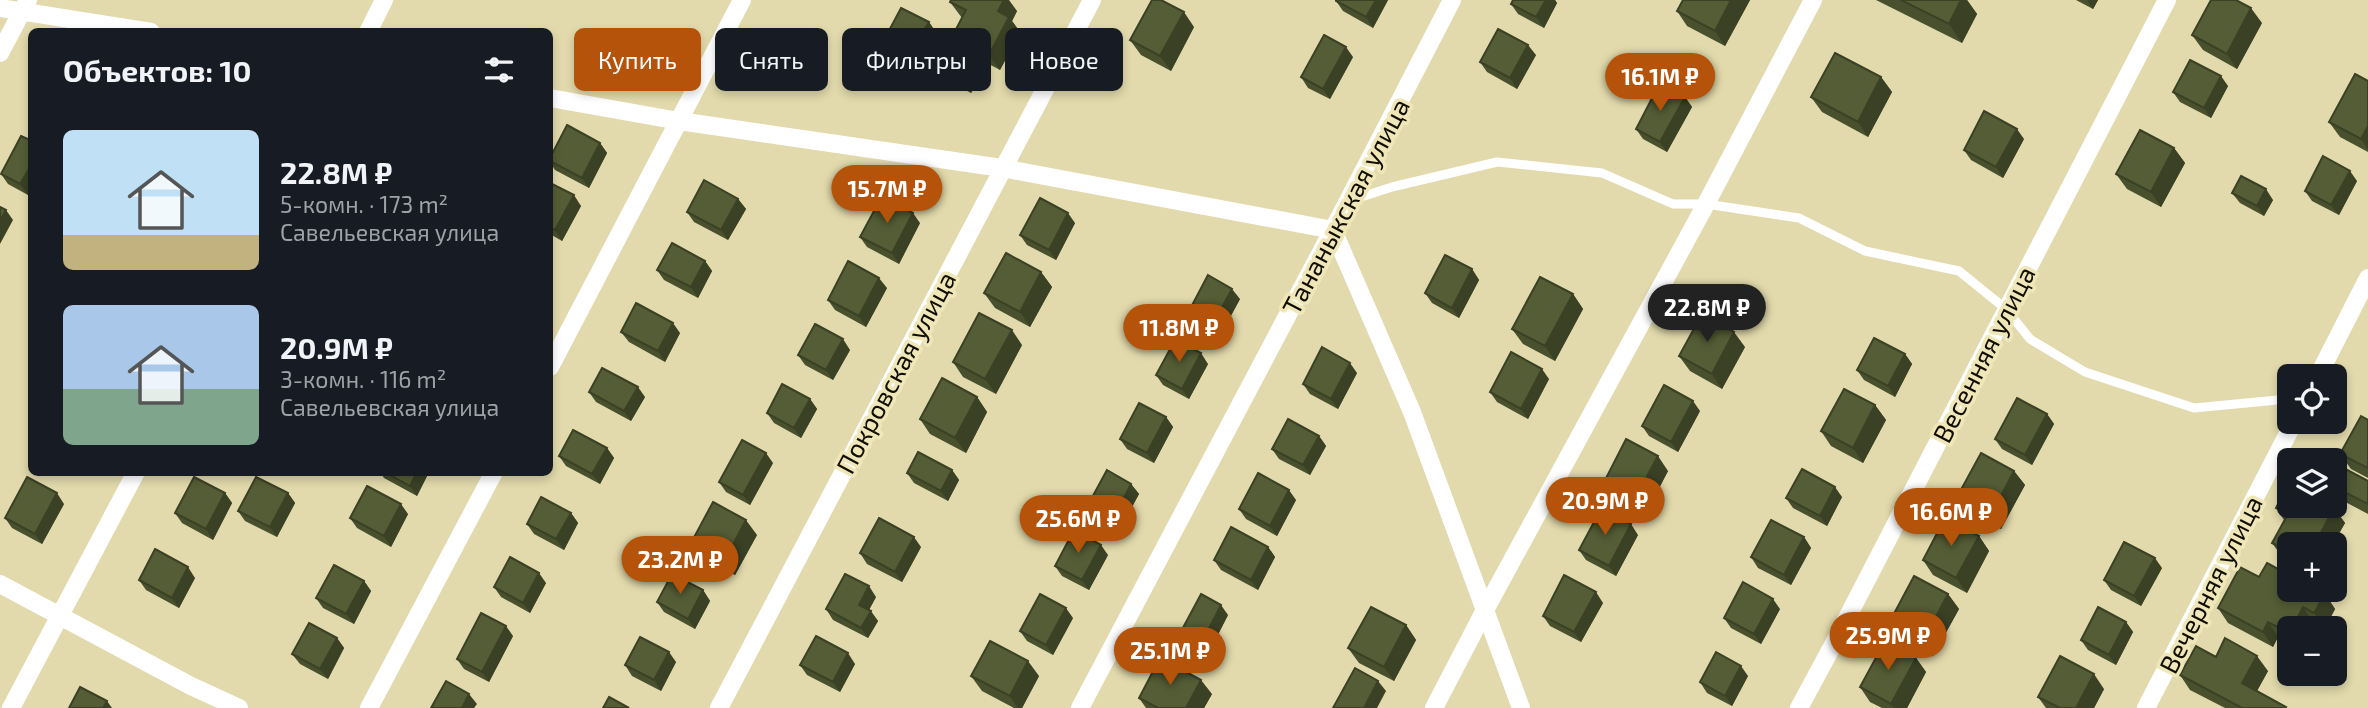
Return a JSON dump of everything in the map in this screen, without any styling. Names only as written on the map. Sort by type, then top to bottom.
[{"type":"street","points":[[370,28],[384,0]]},
{"type":"street","points":[[553,361],[742,0]]},
{"type":"street","name":"Покровская улица","points":[[719,708],[1092,0]]},
{"type":"street","name":"Тананыкская улица","points":[[1080,708],[1452,0]]},
{"type":"street","points":[[1434,708],[1813,0]]},
{"type":"street","name":"Весенняя улица","points":[[1799,708],[2167,0]]},
{"type":"street","points":[[0,8],[24,6],[131,28]]},
{"type":"street","points":[[0,53],[24,6]]},
{"type":"street","points":[[553,99],[679,121],[1002,168],[1333,230],[1412,412],[1521,708]]},
{"type":"street","points":[[2324,364],[2368,278]]},
{"type":"street","name":"Вечерняя улица","points":[[2146,708],[2288,434]]},
{"type":"street","points":[[11,708],[134,476]]},
{"type":"street","points":[[369,708],[492,476]]},
{"type":"street","points":[[0,584],[191,686],[239,708]]},
{"type":"lane","points":[[1348,201],[1392,187],[1497,162],[1602,173],[1673,204],[1706,204],[1799,218],[1865,251],[1959,271],[2006,309],[2030,339],[2085,372],[2194,408],[2277,400]]},
{"type":"building","points":[[1004,0],[998,11],[1009,17],[991,51],[991,28],[957,28],[966,10],[950,2]]},
{"type":"building","points":[[1152,0],[1161,0],[1184,12],[1160,56],[1130,40]]},
{"type":"building","points":[[1336,0],[1376,0],[1366,17]]},
{"type":"building","points":[[1513,0],[1546,0],[1536,17],[1511,4]]},
{"type":"building","points":[[1683,0],[1731,0],[1715,31],[1677,11]]},
{"type":"building","points":[[1901,0],[1961,0],[1949,24]]},
{"type":"building","points":[[2211,0],[2236,0],[2251,8],[2227,54],[2192,35]]},
{"type":"building","points":[[901,8],[929,22],[925,28],[890,28]]},
{"type":"building","points":[[1498,29],[1528,45],[1510,78],[1480,62]]},
{"type":"building","points":[[1324,35],[1346,47],[1323,89],[1301,77]]},
{"type":"building","points":[[1835,53],[1881,77],[1858,122],[1811,97]]},
{"type":"building","points":[[2190,60],[2221,76],[2204,108],[2173,92]]},
{"type":"building","points":[[2355,74],[2368,81],[2368,126],[2361,139],[2329,122]]},
{"type":"building","points":[[1660,83],[1685,97],[1660,142],[1636,129]]},
{"type":"building","points":[[1984,111],[2017,129],[1996,167],[1964,150]]},
{"type":"building","points":[[567,125],[600,143],[582,178],[553,163],[553,152]]},
{"type":"building","points":[[2140,130],[2174,148],[2151,192],[2116,174]]},
{"type":"building","points":[[21,136],[28,139],[28,171],[20,184],[1,174]]},
{"type":"building","points":[[2323,156],[2350,171],[2331,205],[2305,191]]},
{"type":"building","points":[[2241,176],[2266,189],[2257,206],[2232,193]]},
{"type":"building","points":[[704,180],[738,199],[721,230],[687,212]]},
{"type":"building","points":[[553,184],[574,195],[555,230],[553,229]]},
{"type":"building","points":[[882,196],[913,213],[892,253],[860,237]]},
{"type":"building","points":[[1040,198],[1068,213],[1049,250],[1020,235]]},
{"type":"building","points":[[0,207],[6,210],[0,221]]},
{"type":"building","points":[[672,243],[705,261],[691,287],[657,270]]},
{"type":"building","points":[[1006,253],[1041,272],[1020,312],[984,293]]},
{"type":"building","points":[[1445,255],[1472,269],[1452,308],[1425,293]]},
{"type":"building","points":[[848,261],[879,278],[859,316],[828,300]]},
{"type":"building","points":[[1208,275],[1232,289],[1213,324],[1189,311]]},
{"type":"building","points":[[1540,277],[1573,294],[1545,346],[1512,329]]},
{"type":"building","points":[[636,303],[673,323],[658,351],[621,332]]},
{"type":"building","points":[[979,313],[1012,330],[985,379],[953,362]]},
{"type":"building","points":[[1702,314],[1734,332],[1712,374],[1679,356]]},
{"type":"building","points":[[815,324],[843,339],[826,370],[798,355]]},
{"type":"building","points":[[1874,338],[1905,354],[1888,386],[1857,370]]},
{"type":"building","points":[[1175,340],[1201,353],[1182,389],[1156,375]]},
{"type":"building","points":[[1322,347],[1350,363],[1331,399],[1303,384]]},
{"type":"building","points":[[1511,352],[1542,369],[1521,409],[1490,392]]},
{"type":"building","points":[[602,368],[638,387],[624,411],[589,392]]},
{"type":"building","points":[[942,378],[977,397],[955,438],[920,419]]},
{"type":"building","points":[[782,384],[810,399],[794,428],[767,413]]},
{"type":"building","points":[[1664,385],[1693,401],[1671,442],[1642,426]]},
{"type":"building","points":[[1844,389],[1875,405],[1853,448],[1821,431]]},
{"type":"building","points":[[2017,398],[2047,414],[2025,455],[1995,439]]},
{"type":"building","points":[[1139,403],[1166,417],[1147,453],[1120,439]]},
{"type":"building","points":[[2361,416],[2368,420],[2368,468],[2347,458],[2347,448],[2343,448]]},
{"type":"building","points":[[1288,419],[1319,436],[1303,465],[1272,449]]},
{"type":"building","points":[[573,430],[607,448],[592,474],[559,456]]},
{"type":"building","points":[[1626,439],[1658,456],[1634,500],[1603,484]]},
{"type":"building","points":[[742,440],[766,453],[743,495],[719,482]]},
{"type":"building","points":[[918,452],[952,470],[941,491],[907,473]]},
{"type":"building","points":[[1981,453],[2014,471],[1991,515],[1957,497]]},
{"type":"building","points":[[1802,469],[1835,487],[1820,516],[1786,498]]},
{"type":"building","points":[[1107,470],[1131,484],[1114,517],[1089,503]]},
{"type":"building","points":[[2347,470],[2368,481],[2368,504],[2347,494]]},
{"type":"building","points":[[1258,473],[1289,490],[1270,526],[1239,509]]},
{"type":"building","points":[[392,476],[415,476],[410,486]]},
{"type":"building","points":[[27,477],[57,493],[35,534],[5,518]]},
{"type":"building","points":[[194,477],[225,493],[206,529],[175,513]]},
{"type":"building","points":[[256,477],[288,493],[270,527],[238,511]]},
{"type":"building","points":[[367,486],[401,504],[384,536],[350,518]]},
{"type":"building","points":[[541,497],[571,513],[556,539],[527,524]]},
{"type":"building","points":[[713,502],[746,520],[724,561],[691,543]]},
{"type":"building","points":[[1601,509],[1631,524],[1609,566],[1579,550]]},
{"type":"building","points":[[879,518],[914,537],[895,572],[860,553]]},
{"type":"building","points":[[1945,518],[1979,536],[1956,578],[1923,560]]},
{"type":"building","points":[[2286,518],[2329,518],[2321,532],[2278,532]]},
{"type":"building","points":[[1771,520],[1804,537],[1784,575],[1751,557]]},
{"type":"building","points":[[1231,527],[1268,547],[1251,580],[1214,560]]},
{"type":"building","points":[[1074,530],[1101,545],[1082,580],[1055,566]]},
{"type":"building","points":[[2124,542],[2155,558],[2134,596],[2104,580]]},
{"type":"building","points":[[155,549],[188,567],[172,598],[139,580]]},
{"type":"building","points":[[510,557],[539,573],[523,603],[494,587]]},
{"type":"building","points":[[2267,563],[2277,568],[2277,602],[2320,602],[2314,613],[2303,607],[2298,616],[2277,616],[2277,627],[2268,622],[2263,632],[2218,608],[2240,567],[2259,577]]},
{"type":"building","points":[[334,565],[364,581],[346,614],[316,598]]},
{"type":"building","points":[[672,574],[703,590],[688,619],[657,602]]},
{"type":"building","points":[[845,574],[869,586],[859,605],[871,611],[861,628],[826,609]]},
{"type":"building","points":[[1564,575],[1596,592],[1574,632],[1543,616]]},
{"type":"building","points":[[1914,576],[1948,594],[1923,641],[1889,623]]},
{"type":"building","points":[[1743,582],[1773,599],[1754,634],[1724,618]]},
{"type":"building","points":[[1040,594],[1066,608],[1046,645],[1020,631]]},
{"type":"building","points":[[1201,594],[1221,605],[1199,648],[1178,637]]},
{"type":"building","points":[[1371,607],[1406,625],[1384,667],[1348,648]]},
{"type":"building","points":[[2098,607],[2126,622],[2109,655],[2081,640]]},
{"type":"building","points":[[481,613],[506,626],[482,672],[457,659]]},
{"type":"building","points":[[309,623],[337,638],[320,669],[292,654]]},
{"type":"building","points":[[816,636],[848,653],[833,682],[800,665]]},
{"type":"building","points":[[640,637],[669,652],[654,680],[625,665]]},
{"type":"building","points":[[2225,638],[2257,656],[2242,683],[2285,708],[2242,708],[2180,675],[2196,646],[2216,657]]},
{"type":"building","points":[[990,641],[1028,661],[1010,696],[971,676]]},
{"type":"building","points":[[1885,641],[1916,658],[1891,704],[1860,687]]},
{"type":"building","points":[[1716,652],[1741,666],[1725,696],[1700,682]]},
{"type":"building","points":[[2060,656],[2094,674],[2076,708],[2060,708],[2038,697]]},
{"type":"building","points":[[1160,658],[1201,680],[1186,708],[1158,708],[1139,698]]},
{"type":"building","points":[[1355,668],[1378,681],[1364,708],[1333,708]]},
{"type":"building","points":[[446,681],[469,694],[462,708],[431,708]]},
{"type":"building","points":[[80,687],[107,701],[103,708],[69,708]]},
{"type":"building","points":[[609,697],[629,708],[603,708]]}]
